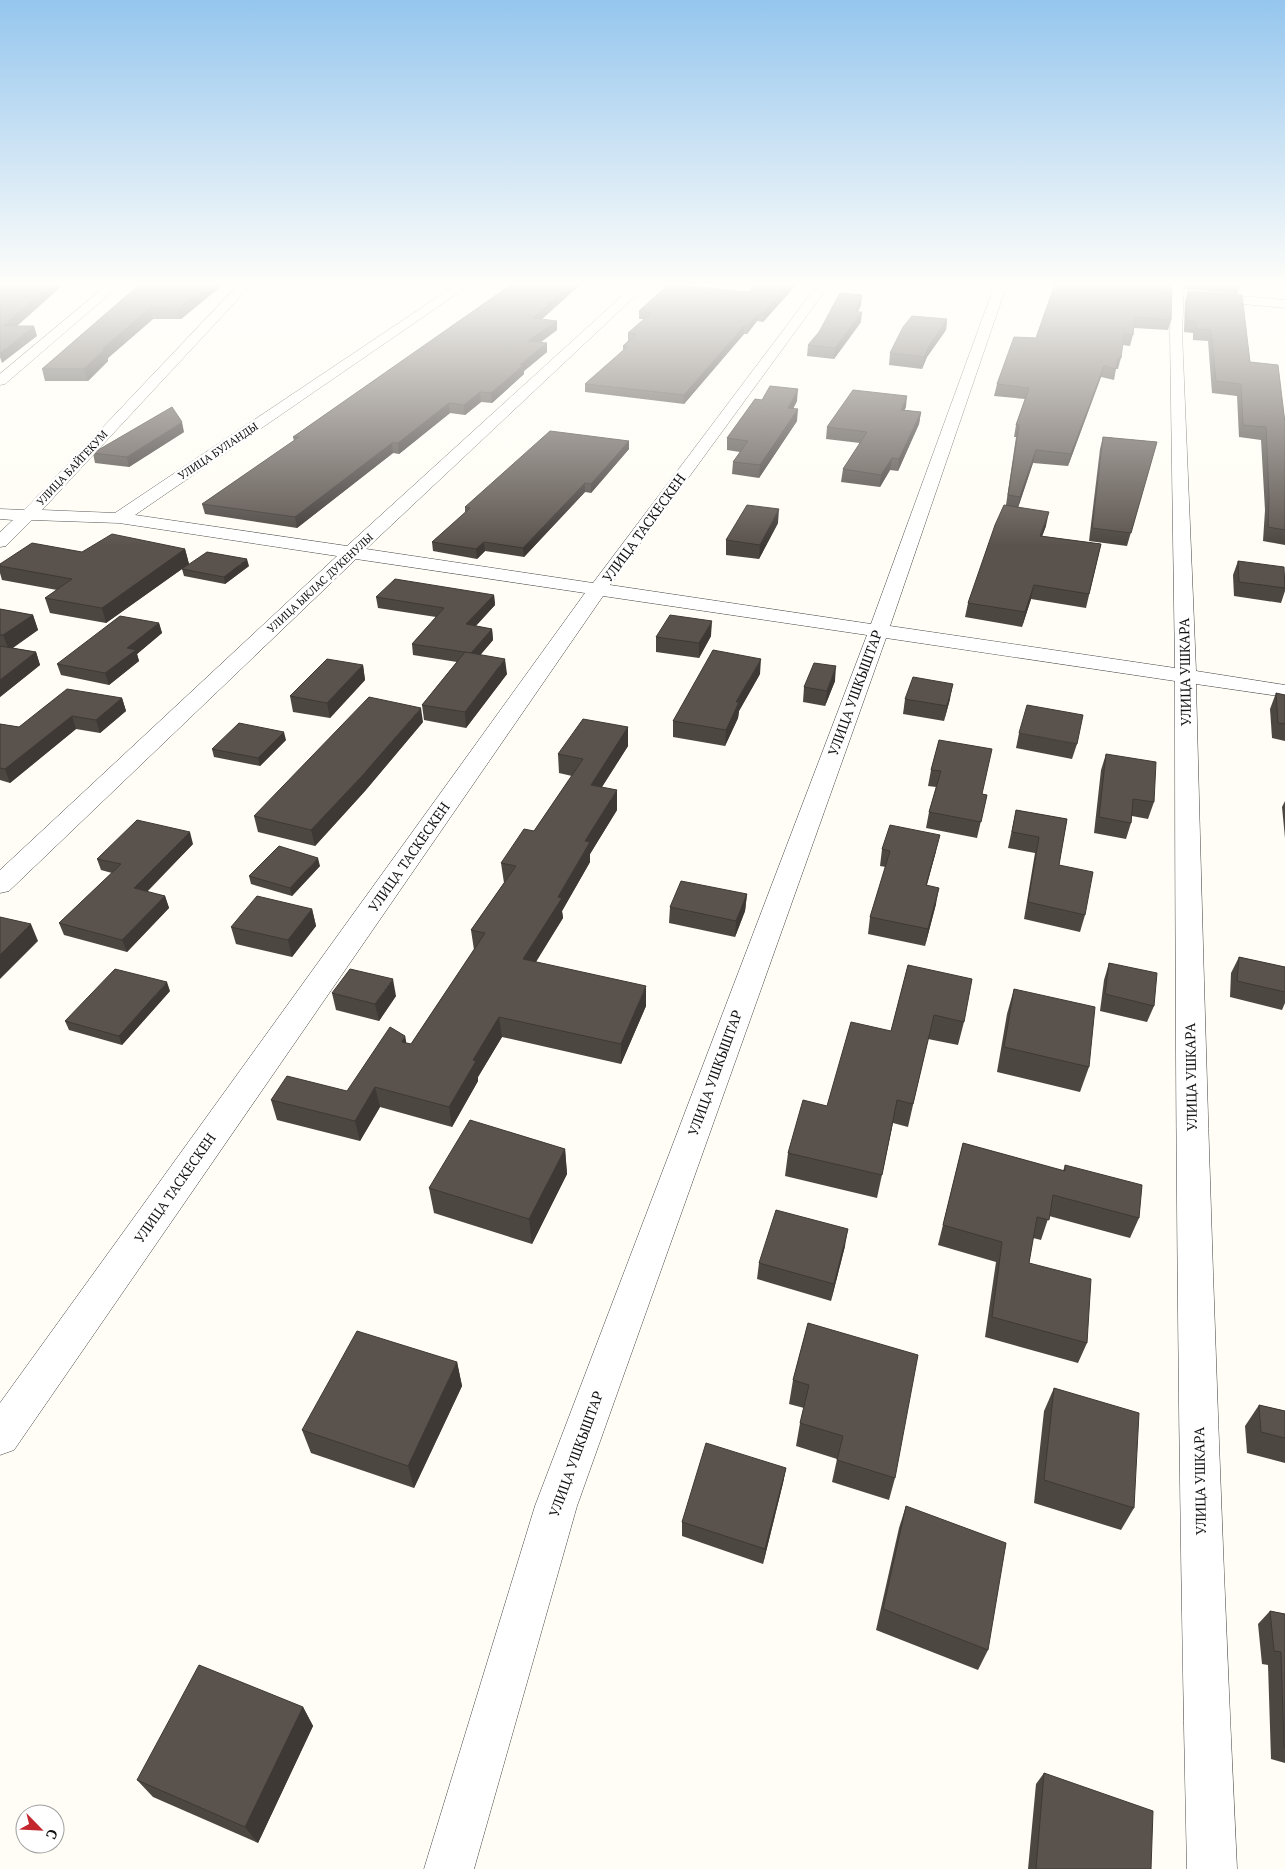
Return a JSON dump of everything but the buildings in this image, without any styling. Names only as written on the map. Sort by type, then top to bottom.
[{"type":"street","points":[[0,381],[12,371]]},
{"type":"street","name":"УЛИЦА БАЙГЕКУМ","points":[[0,542],[28,515],[164,371]]},
{"type":"street","name":"УЛИЦА БУЛАНДЫ","points":[[119,518],[336,371]]},
{"type":"street","name":"УЛИЦА ЫКЛАС ДУКЕНУЛЫ","points":[[0,885],[352,552],[548,371]]},
{"type":"street","name":"УЛИЦА ТАСКЕСКЕН","points":[[0,1436],[599,587],[759,371]]},
{"type":"street","name":"УЛИЦА УШКЫШТАР","points":[[449,1869],[556,1506],[878,630],[970,371]]},
{"type":"street","name":"УЛИЦА УШКАРА","points":[[1177,371],[1185,675],[1189,968],[1203,1614],[1212,1869]]},
{"type":"street","points":[[0,514],[119,518],[599,587],[1285,691]]}]
